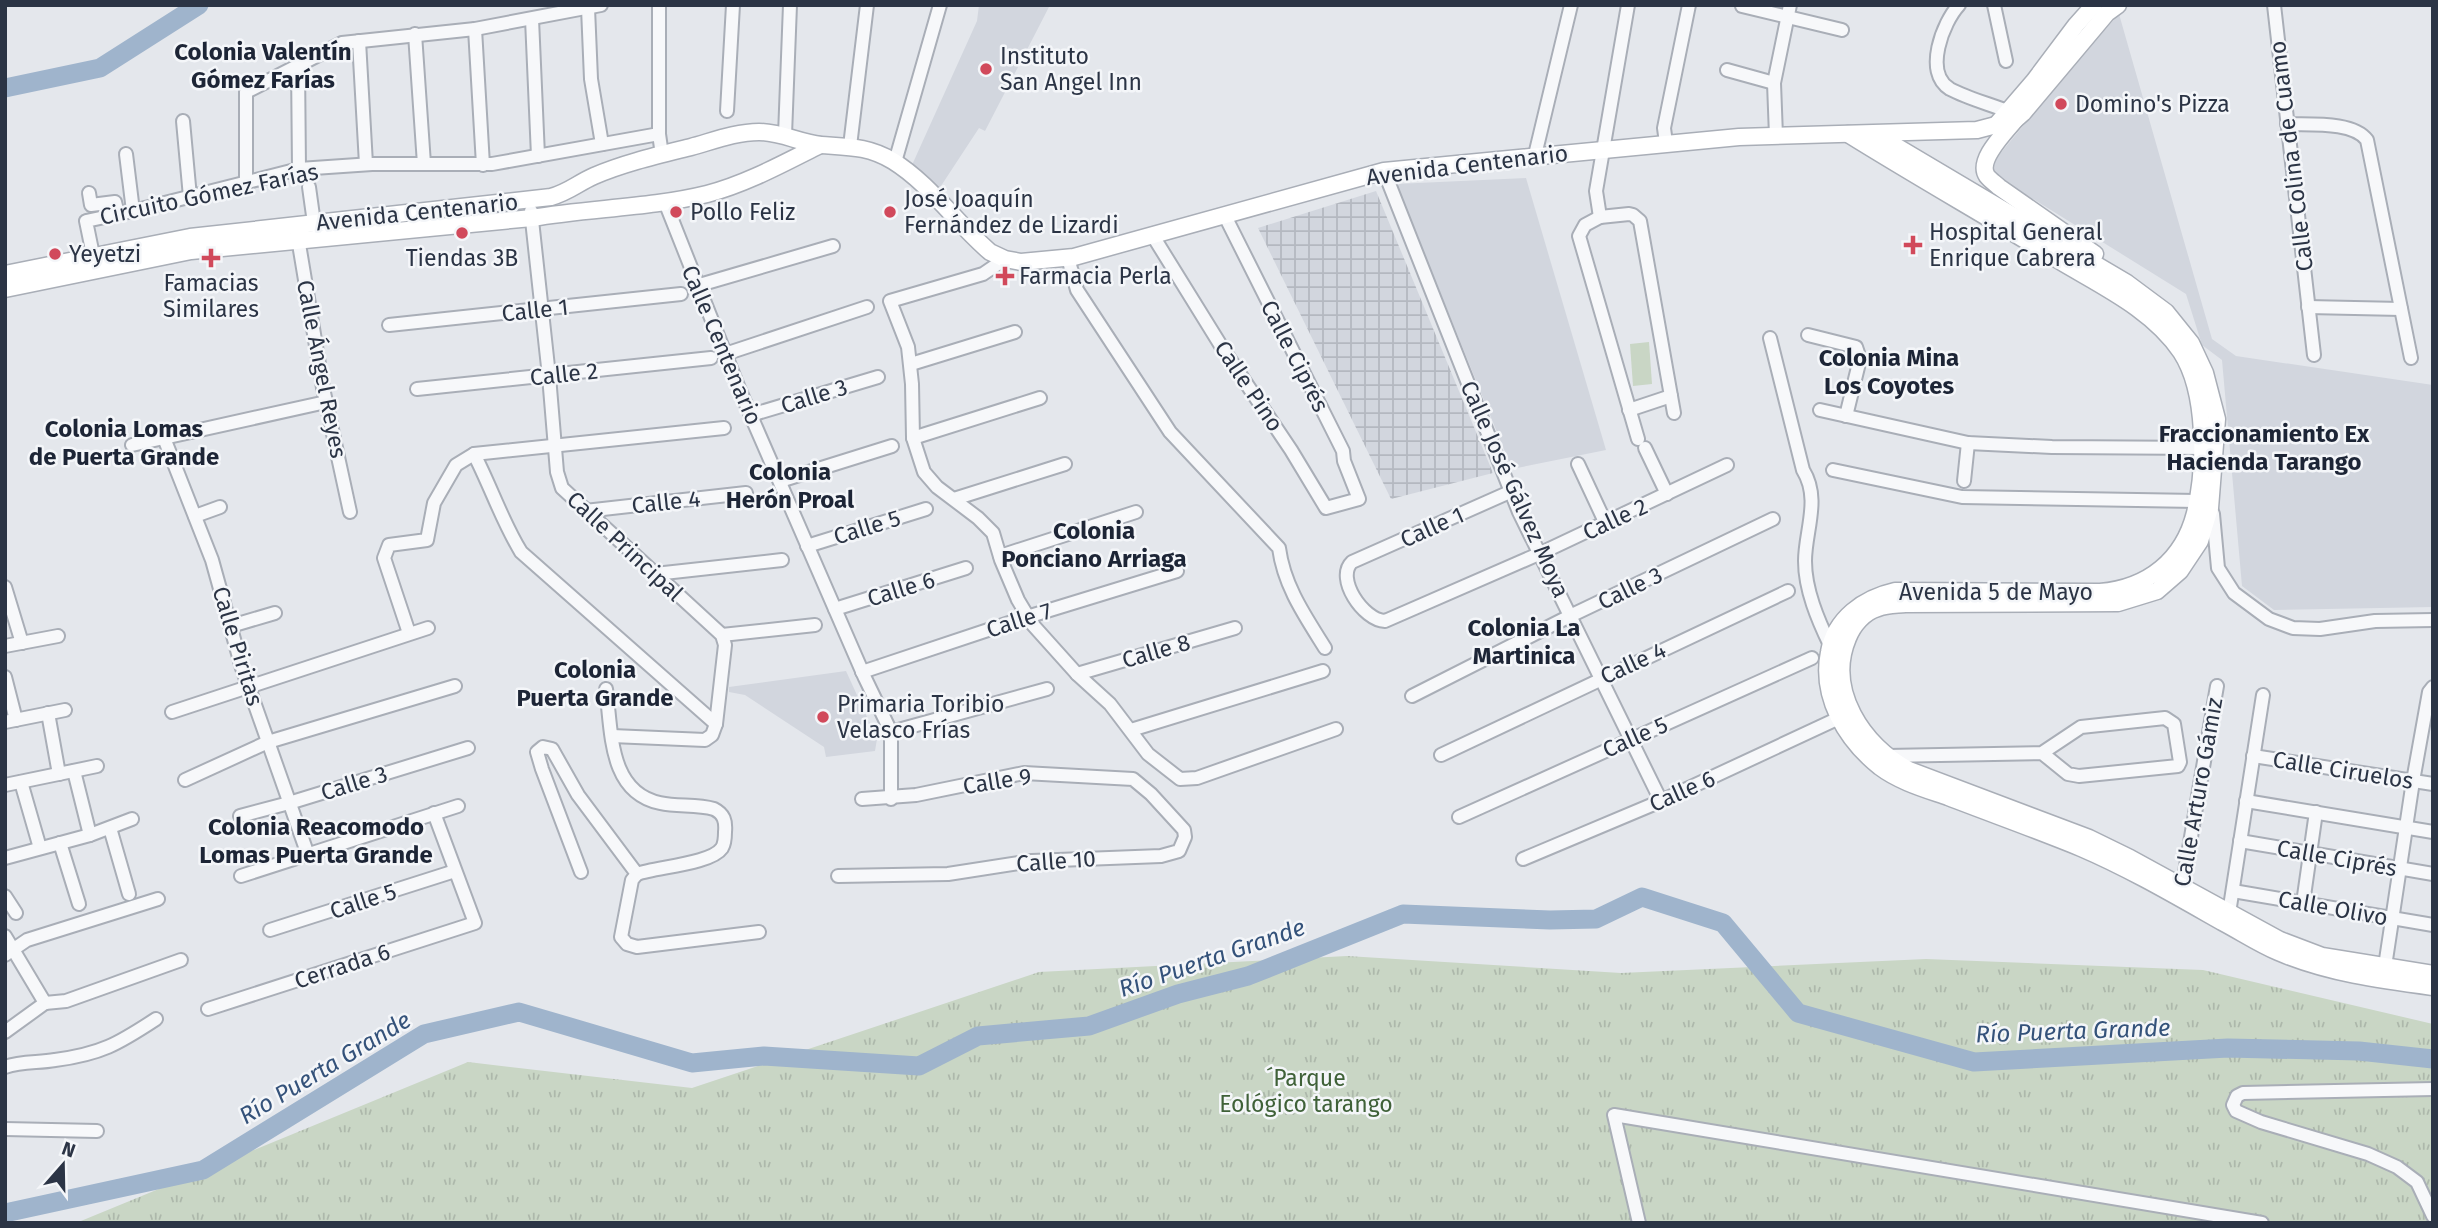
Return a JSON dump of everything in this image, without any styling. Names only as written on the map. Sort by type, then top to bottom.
[{"type":"main road","points":[[2094,5],[2076,24],[2019,99],[2006,118],[1984,165],[1986,175],[1999,187],[2101,258],[2127,283]]},
{"type":"main road","points":[[2006,118],[2044,90],[2107,13],[2118,5]]},
{"type":"main road","name":"Avenida Centenario","points":[[5,289],[191,251],[298,233],[314,223],[530,199],[569,192],[593,177],[745,133],[785,135],[820,145],[850,146],[881,155],[895,162],[916,179],[990,252],[1021,262],[1071,258],[1384,171],[1666,143],[1776,136],[1978,130],[2006,118]]},
{"type":"main road","name":"Avenida 5 de Mayo","points":[[1848,134],[1925,183],[2130,303],[2185,347]]},
{"type":"main road","name":"Avenida 5 de Mayo","points":[[1875,134],[2127,283],[2166,312],[2185,347],[2208,448],[2204,504],[2179,550],[2158,572],[2120,590],[1879,607],[1867,614],[1852,629],[1845,646],[1842,664],[1844,693],[1850,711],[1887,756],[1909,770],[2089,838],[2130,858],[2277,952],[2319,967],[2384,974],[2433,974]]},
{"type":"main road","name":"Avenida Centenario","points":[[5,274],[190,237],[532,218],[571,211],[664,202],[711,193],[820,145]]},
{"type":"main road","points":[[569,192],[571,211]]},
{"type":"main road","name":"Avenida 5 de Mayo","points":[[2006,598],[1895,590],[1880,594],[1848,615],[1830,645],[1828,678],[1839,718],[1866,754],[1895,776],[2082,849],[2230,913],[2280,940],[2322,956],[2433,987]]},
{"type":"street","points":[[659,5],[659,134],[662,155]]},
{"type":"street","points":[[727,111],[733,5]]},
{"type":"street","points":[[785,135],[790,5]]},
{"type":"street","points":[[850,146],[867,5]]},
{"type":"street","points":[[895,162],[940,5]]},
{"type":"street","points":[[1535,155],[1571,5]]},
{"type":"street","points":[[1600,217],[1596,191],[1628,5]]},
{"type":"street","points":[[1666,143],[1664,128],[1689,5]]},
{"type":"street","points":[[1959,5],[1950,15],[1940,40],[1937,63],[1941,79],[1948,88],[2006,118]]},
{"type":"street","points":[[1994,5],[2006,61]]},
{"type":"street","name":"Calle Colina de Cuamo","points":[[2274,5],[2314,355]]},
{"type":"street","points":[[1742,6],[1789,12],[1842,30]]},
{"type":"street","points":[[246,183],[246,92],[298,64],[342,43],[475,29],[595,7],[592,79],[602,144]]},
{"type":"street","points":[[1776,136],[1773,83],[1789,12]]},
{"type":"street","points":[[532,19],[538,156]]},
{"type":"street","points":[[475,29],[483,164]]},
{"type":"street","points":[[415,34],[424,164]]},
{"type":"street","points":[[359,41],[366,164]]},
{"type":"street","points":[[298,64],[299,169]]},
{"type":"street","points":[[1727,70],[1773,83]]},
{"type":"street","points":[[183,121],[190,197]]},
{"type":"street","points":[[2287,124],[2350,128],[2361,132],[2367,140],[2411,358]]},
{"type":"street","name":"Circuito Gómez Farías","points":[[93,255],[86,221],[299,169],[366,164],[483,164],[659,134]]},
{"type":"street","points":[[126,154],[133,211]]},
{"type":"street","name":"Calle José Gálvez Moya","points":[[1384,171],[1511,491],[1661,801]]},
{"type":"street","points":[[309,187],[314,223]]},
{"type":"street","points":[[89,193],[91,205],[115,202],[118,214]]},
{"type":"street","name":"Calle Principal","points":[[530,199],[557,472],[562,488],[722,635]]},
{"type":"street","name":"Calle Centenario","points":[[664,202],[696,286],[779,481],[891,732],[891,799]]},
{"type":"street","points":[[1667,494],[1629,410],[1579,236],[1585,225],[1600,217],[1629,214],[1640,221],[1674,413]]},
{"type":"street","name":"Calle Ciprés","points":[[1225,216],[1343,451],[1344,461],[1359,499]]},
{"type":"street","name":"Calle Ángel Reyes","points":[[298,233],[326,402],[350,512]]},
{"type":"street","name":"Calle Pino","points":[[1153,236],[1326,508],[1359,499]]},
{"type":"street","points":[[696,286],[833,246]]},
{"type":"street","points":[[1071,258],[1077,290],[1170,432],[1279,548],[1281,568],[1295,600],[1325,648]]},
{"type":"street","points":[[1005,259],[983,274],[890,301],[908,347],[913,438],[924,472],[937,487],[993,533],[1000,556],[1027,617],[1077,674],[1110,704],[1148,754],[1180,779],[1197,778],[1336,729]]},
{"type":"street","name":"Calle 1","points":[[389,325],[681,294]]},
{"type":"street","points":[[725,354],[867,307]]},
{"type":"street","points":[[2308,307],[2401,309]]},
{"type":"street","points":[[911,364],[1016,332]]},
{"type":"street","points":[[1808,335],[1856,347],[1860,359],[1846,415]]},
{"type":"street","points":[[1770,338],[1803,470],[1809,481],[1812,504],[1805,561],[1807,580],[1830,645]]},
{"type":"street","name":"Calle 2","points":[[418,389],[711,358]]},
{"type":"street","name":"Calle 3","points":[[751,415],[878,377]]},
{"type":"street","points":[[1629,410],[1671,396]]},
{"type":"street","points":[[913,438],[1040,398]]},
{"type":"street","points":[[132,445],[326,402]]},
{"type":"street","points":[[1820,410],[1968,443],[2052,447],[2208,448]]},
{"type":"street","points":[[409,633],[384,558],[385,552],[389,545],[427,540],[434,503],[456,465],[474,454],[724,428]]},
{"type":"street","name":"Calle Piritas","points":[[164,438],[212,560],[248,686],[307,855]]},
{"type":"street","points":[[1964,481],[1968,443]]},
{"type":"street","points":[[779,481],[892,446]]},
{"type":"street","points":[[474,454],[490,485],[504,525],[521,552],[716,724]]},
{"type":"street","points":[[954,499],[1065,464]]},
{"type":"street","points":[[1578,464],[1606,524]]},
{"type":"street","name":"Calle 2","points":[[1385,621],[1606,524],[1727,465]]},
{"type":"street","points":[[1833,470],[1962,497],[2204,504],[2214,522],[2218,568],[2234,593],[2269,619],[2293,628],[2320,629],[2375,621],[2433,620]]},
{"type":"street","name":"Calle 1","points":[[1385,621],[1370,617],[1359,606],[1345,575],[1352,562],[1511,491]]},
{"type":"street","name":"Calle 4","points":[[585,511],[747,493]]},
{"type":"street","points":[[195,516],[220,507]]},
{"type":"street","name":"Calle 5","points":[[807,546],[926,509]]},
{"type":"street","points":[[1000,556],[1136,512]]},
{"type":"street","name":"Calle 3","points":[[1412,695],[1773,519]]},
{"type":"street","points":[[655,574],[782,560]]},
{"type":"street","name":"Calle 6","points":[[835,609],[966,568]]},
{"type":"street","name":"Calle 7","points":[[862,672],[1177,571]]},
{"type":"street","points":[[5,587],[22,643]]},
{"type":"street","name":"Calle 4","points":[[1441,755],[1788,591]]},
{"type":"street","points":[[231,626],[275,613]]},
{"type":"street","points":[[612,736],[705,740],[712,735],[716,724],[724,645],[722,635],[815,625]]},
{"type":"street","points":[[173,712],[428,628]]},
{"type":"street","name":"Calle 8","points":[[1077,674],[1235,628]]},
{"type":"street","points":[[5,646],[58,636]]},
{"type":"street","name":"Calle 5","points":[[1459,817],[1812,658]]},
{"type":"street","points":[[1131,730],[1323,671]]},
{"type":"street","points":[[5,677],[10,721],[65,710]]},
{"type":"street","points":[[185,780],[268,742],[455,686]]},
{"type":"street","name":"Calle Arturo Gámiz","points":[[2181,893],[2217,686]]},
{"type":"street","points":[[606,689],[614,759],[620,772],[639,794],[656,802],[714,808],[722,813],[726,824],[725,841],[721,850],[709,858],[637,874],[632,880],[621,937],[627,944],[637,947],[759,932]]},
{"type":"street","points":[[891,732],[1047,689]]},
{"type":"street","points":[[2384,974],[2413,781],[2427,739],[2432,691]]},
{"type":"street","points":[[2230,913],[2263,695]]},
{"type":"street","points":[[48,713],[59,774]]},
{"type":"street","name":"Calle 6","points":[[1523,859],[1661,801],[1839,718]]},
{"type":"street","points":[[1887,756],[2042,753],[2081,727],[2165,718],[2174,723],[2180,762],[2178,766],[2080,776],[2068,774],[2042,753]]},
{"type":"street","points":[[581,872],[542,769],[537,752],[543,747],[552,749],[578,795],[637,874]]},
{"type":"street","name":"Calle 3","points":[[240,816],[468,748]]},
{"type":"street","name":"Calle Ciruelos","points":[[2253,756],[2433,784]]},
{"type":"street","points":[[5,785],[97,766]]},
{"type":"street","points":[[74,771],[90,835]]},
{"type":"street","name":"Calle 9","points":[[862,799],[891,799],[1024,773],[1133,779]]},
{"type":"street","name":"Calle 10","points":[[838,876],[948,874],[1032,861],[1161,856],[1179,851],[1185,837],[1184,830],[1152,794],[1133,779]]},
{"type":"street","points":[[21,782],[40,848]]},
{"type":"street","points":[[2246,801],[2433,832]]},
{"type":"street","points":[[242,876],[458,806]]},
{"type":"street","points":[[2303,903],[2316,812]]},
{"type":"street","points":[[434,813],[455,871]]},
{"type":"street","points":[[5,858],[90,835],[132,819]]},
{"type":"street","points":[[110,828],[129,894]]},
{"type":"street","name":"Calle Ciprés","points":[[2240,841],[2433,874]]},
{"type":"street","points":[[60,843],[79,904]]},
{"type":"street","name":"Calle 5","points":[[270,930],[455,871]]},
{"type":"street","name":"Cerrada 6","points":[[208,1009],[475,923],[455,871]]},
{"type":"street","name":"Calle Olivo","points":[[2233,891],[2433,925]]},
{"type":"street","points":[[5,896],[16,913]]},
{"type":"street","points":[[10,952],[27,940],[158,899]]},
{"type":"street","points":[[5,936],[10,952],[45,1003]]},
{"type":"street","points":[[5,1032],[45,1003],[66,1001],[181,960]]},
{"type":"street","points":[[5,1067],[22,1062],[46,1062],[93,1054],[116,1045],[156,1019]]},
{"type":"street","points":[[2433,1088],[2243,1093],[2237,1096],[2233,1105],[2236,1111],[2261,1122],[2368,1154],[2397,1167],[2417,1182],[2433,1216]]},
{"type":"street","points":[[1639,1223],[1614,1115],[2263,1223]]},
{"type":"street","points":[[5,1129],[97,1131]]},
{"type":"shaded area","name":"Instituto San Angel Inn","points":[[979,5],[1050,5],[985,131],[979,128],[939,189],[912,165],[977,21]]},
{"type":"shaded area","points":[[2119,14],[2212,339],[2236,356],[2433,385],[2433,607],[2274,610],[2242,586],[2222,360],[2202,345],[2186,294],[1993,174],[1992,166],[1999,155]]},
{"type":"shaded area","points":[[1526,178],[1606,450],[1512,469],[1396,184]]},
{"type":"shaded area","points":[[1376,191],[1493,473],[1391,499],[1258,228]]},
{"type":"shaded area","name":"Primaria Toribio Velasco Frías","points":[[846,671],[877,739],[875,751],[826,757],[824,747],[745,695],[729,692],[729,687]]},
{"type":"green space","points":[[1649,342],[1652,384],[1633,386],[1630,344]]},
{"type":"green space","name":"´Parque Eológico tarango","points":[[1347,956],[1621,973],[1926,959],[2203,970],[2433,1024],[2433,1223],[76,1223],[468,1062],[692,1088],[1039,972]]},
{"type":"waterway","points":[[5,88],[100,68],[199,5]]},
{"type":"waterway","name":"Río Puerta Grande","points":[[5,1213],[203,1170],[424,1034],[519,1012],[692,1063],[764,1056],[919,1066],[978,1036],[1089,1026],[1178,994],[1248,976],[1403,914],[1550,920],[1596,919],[1642,897],[1723,923],[1798,1013],[1974,1062],[2228,1048],[2359,1051],[2433,1059]]},
{"type":"place","name":"Instituto San Angel Inn","points":[[986,69]]},
{"type":"place","name":"Domino's Pizza","points":[[2061,104]]},
{"type":"place","name":"Pollo Feliz","points":[[676,212]]},
{"type":"place","name":"José Joaquín Fernández de Lizardi","points":[[890,212]]},
{"type":"place","name":"Tiendas 3B","points":[[462,233]]},
{"type":"place","name":"Hospital General Enrique Cabrera","points":[[1913,245]]},
{"type":"place","name":"Yeyetzi","points":[[55,254]]},
{"type":"place","name":"Famacias Similares","points":[[211,258]]},
{"type":"place","name":"Farmacia Perla","points":[[1005,276]]},
{"type":"place","name":"Primaria Toribio Velasco Frías","points":[[823,717]]},
{"type":"district","name":"Colonia Valentín Gómez Farías","points":[[263,66]]},
{"type":"district","name":"Colonia Mina Los Coyotes","points":[[1889,372]]},
{"type":"district","name":"Colonia Lomas de Puerta Grande","points":[[124,443]]},
{"type":"district","name":"Fraccionamiento Ex Hacienda Tarango","points":[[2264,448]]},
{"type":"district","name":"Colonia Herón Proal","points":[[790,486]]},
{"type":"district","name":"Colonia Ponciano Arriaga","points":[[1094,545]]},
{"type":"district","name":"Colonia La Martinica","points":[[1524,642]]},
{"type":"district","name":"Colonia Puerta Grande","points":[[595,684]]},
{"type":"district","name":"Colonia Reacomodo Lomas Puerta Grande","points":[[316,841]]}]
